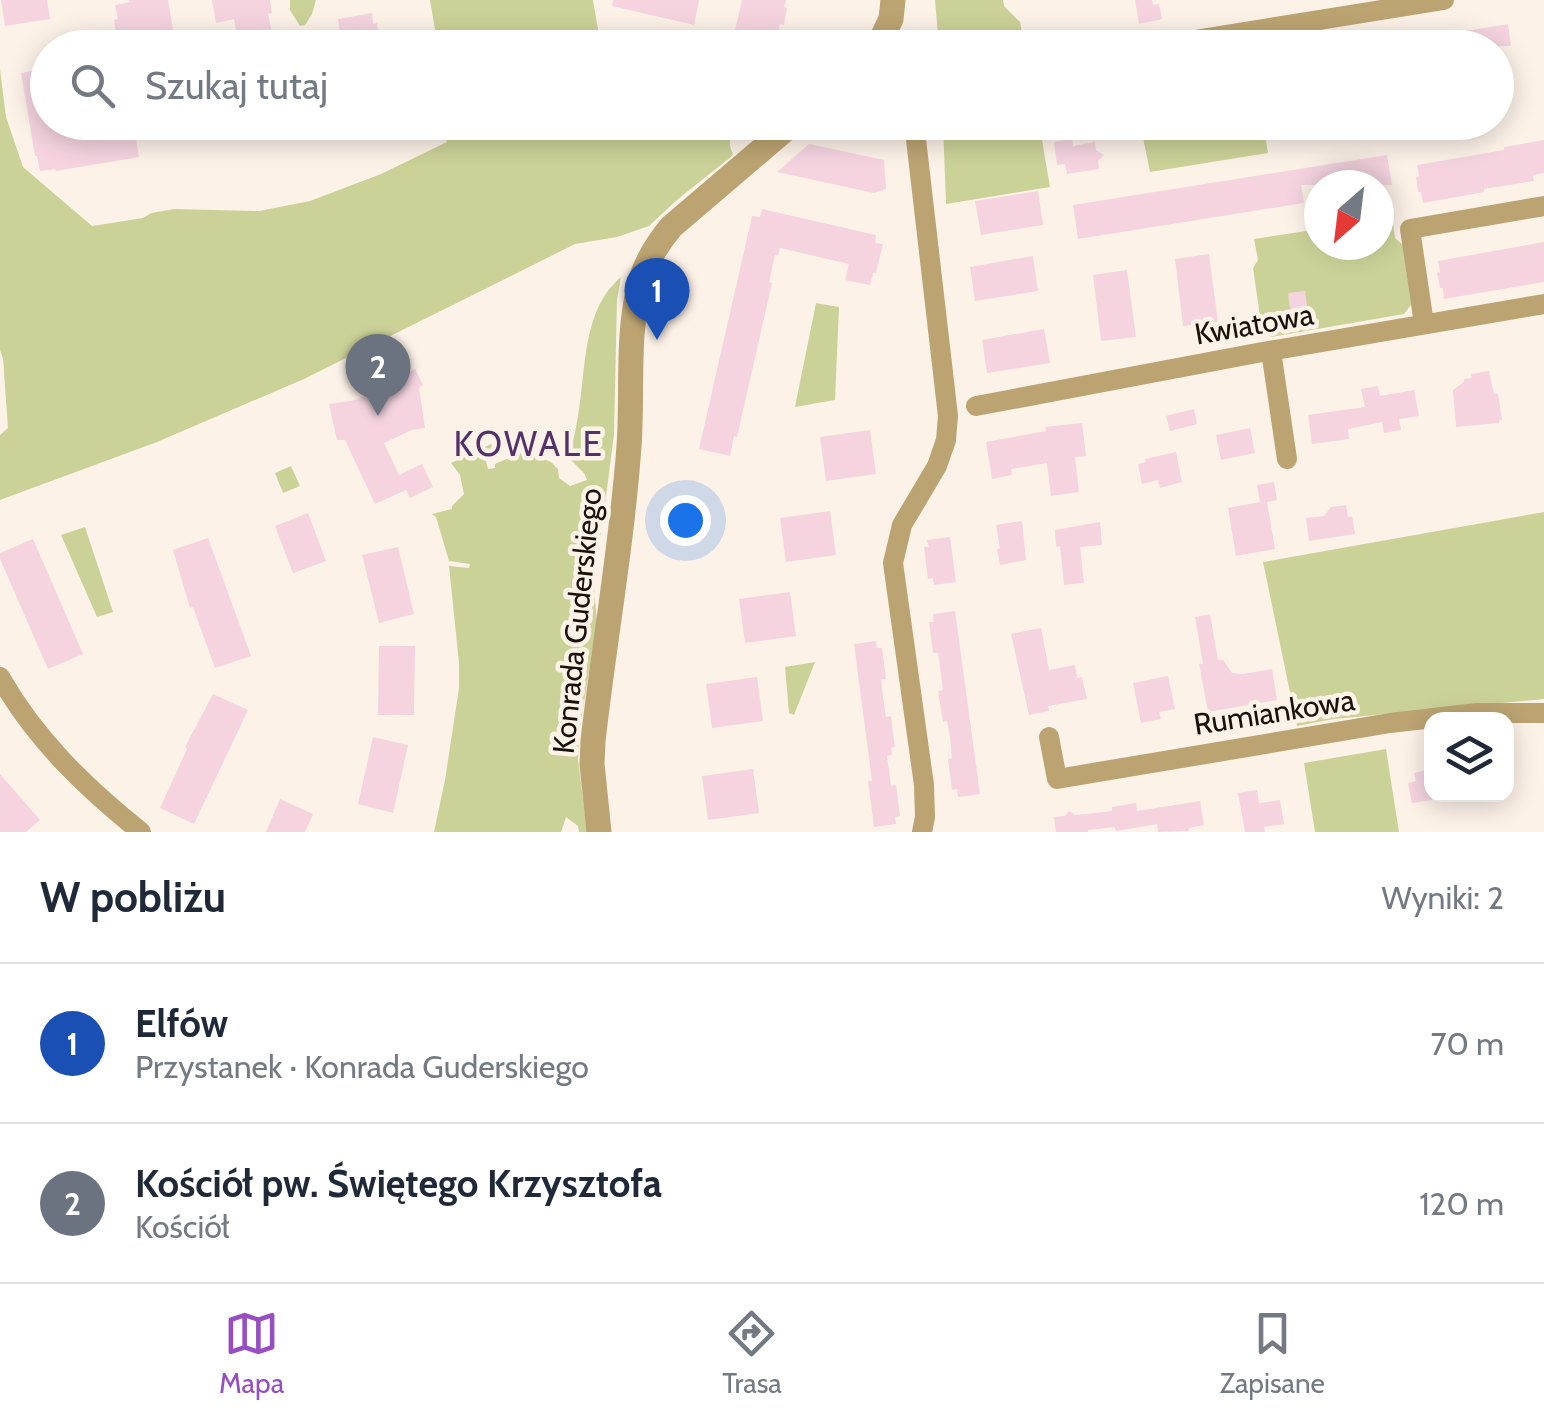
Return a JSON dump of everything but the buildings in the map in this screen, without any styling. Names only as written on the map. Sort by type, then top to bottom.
[{"type":"street","points":[[886,30],[894,0]]},
{"type":"street","points":[[1257,30],[1444,0]]},
{"type":"street","name":"Konrada Guderskiego","points":[[599,832],[593,741],[626,471],[635,304],[642,276],[656,246],[671,227],[773,140]]},
{"type":"street","points":[[916,140],[948,416],[946,440],[937,466],[902,525],[893,563],[924,785],[922,832]]},
{"type":"street","points":[[1424,324],[1410,229],[1544,206]]},
{"type":"street","name":"Kwiatowa","points":[[976,406],[1544,304]]},
{"type":"street","points":[[1271,351],[1287,459]]},
{"type":"street","points":[[0,677],[24,715],[66,765],[141,832]]},
{"type":"street","name":"Rumiankowa","points":[[1049,737],[1058,779],[1390,723],[1477,713],[1544,712]]},
{"type":"green space","points":[[290,0],[316,0],[305,25],[300,26],[290,10]]},
{"type":"green space","points":[[430,0],[593,0],[598,30],[435,30]]},
{"type":"green space","points":[[935,0],[1003,0],[1022,30],[938,30]]},
{"type":"green space","points":[[0,69],[6,117],[23,167],[92,226],[174,209],[259,211],[310,201],[381,174],[446,140],[730,140],[731,157],[649,226],[617,237],[575,244],[304,379],[157,442],[0,500],[0,435],[8,428],[0,350]]},
{"type":"green space","points":[[944,140],[1042,140],[1050,187],[946,204]]},
{"type":"green space","points":[[1143,140],[1266,140],[1268,153],[1150,172]]},
{"type":"green space","points":[[1304,231],[1304,260],[1394,260],[1394,231],[1403,245],[1411,305],[1404,314],[1271,337],[1262,330],[1253,268],[1258,260],[1254,239]]},
{"type":"green space","points":[[621,277],[617,299],[614,435],[602,504],[594,589],[597,622],[579,733],[578,759],[587,832],[579,832],[578,826],[566,817],[561,832],[434,832],[459,688],[449,566],[469,568],[470,564],[449,561],[432,514],[452,509],[464,494],[460,475],[451,463],[491,444],[496,452],[486,461],[488,469],[520,453],[551,462],[558,469],[559,478],[570,486],[587,480],[569,458],[587,347],[598,308]]},
{"type":"green space","points":[[816,303],[839,307],[835,400],[795,407]]},
{"type":"green space","points":[[291,466],[300,486],[283,493],[275,473]]},
{"type":"green space","points":[[1544,512],[1544,699],[1297,726],[1263,562]]},
{"type":"green space","points":[[85,527],[113,612],[97,617],[61,535]]},
{"type":"green space","points":[[815,662],[794,715],[789,713],[785,667]]},
{"type":"green space","points":[[1386,749],[1399,832],[1315,832],[1304,763]]},
{"type":"place","name":"Elfów","points":[[657,340]]},
{"type":"place","name":"Kościół pw. Świętego Krzysztofa","points":[[378,416]]},
{"type":"district","name":"KOWALE","points":[[529,443]]}]
